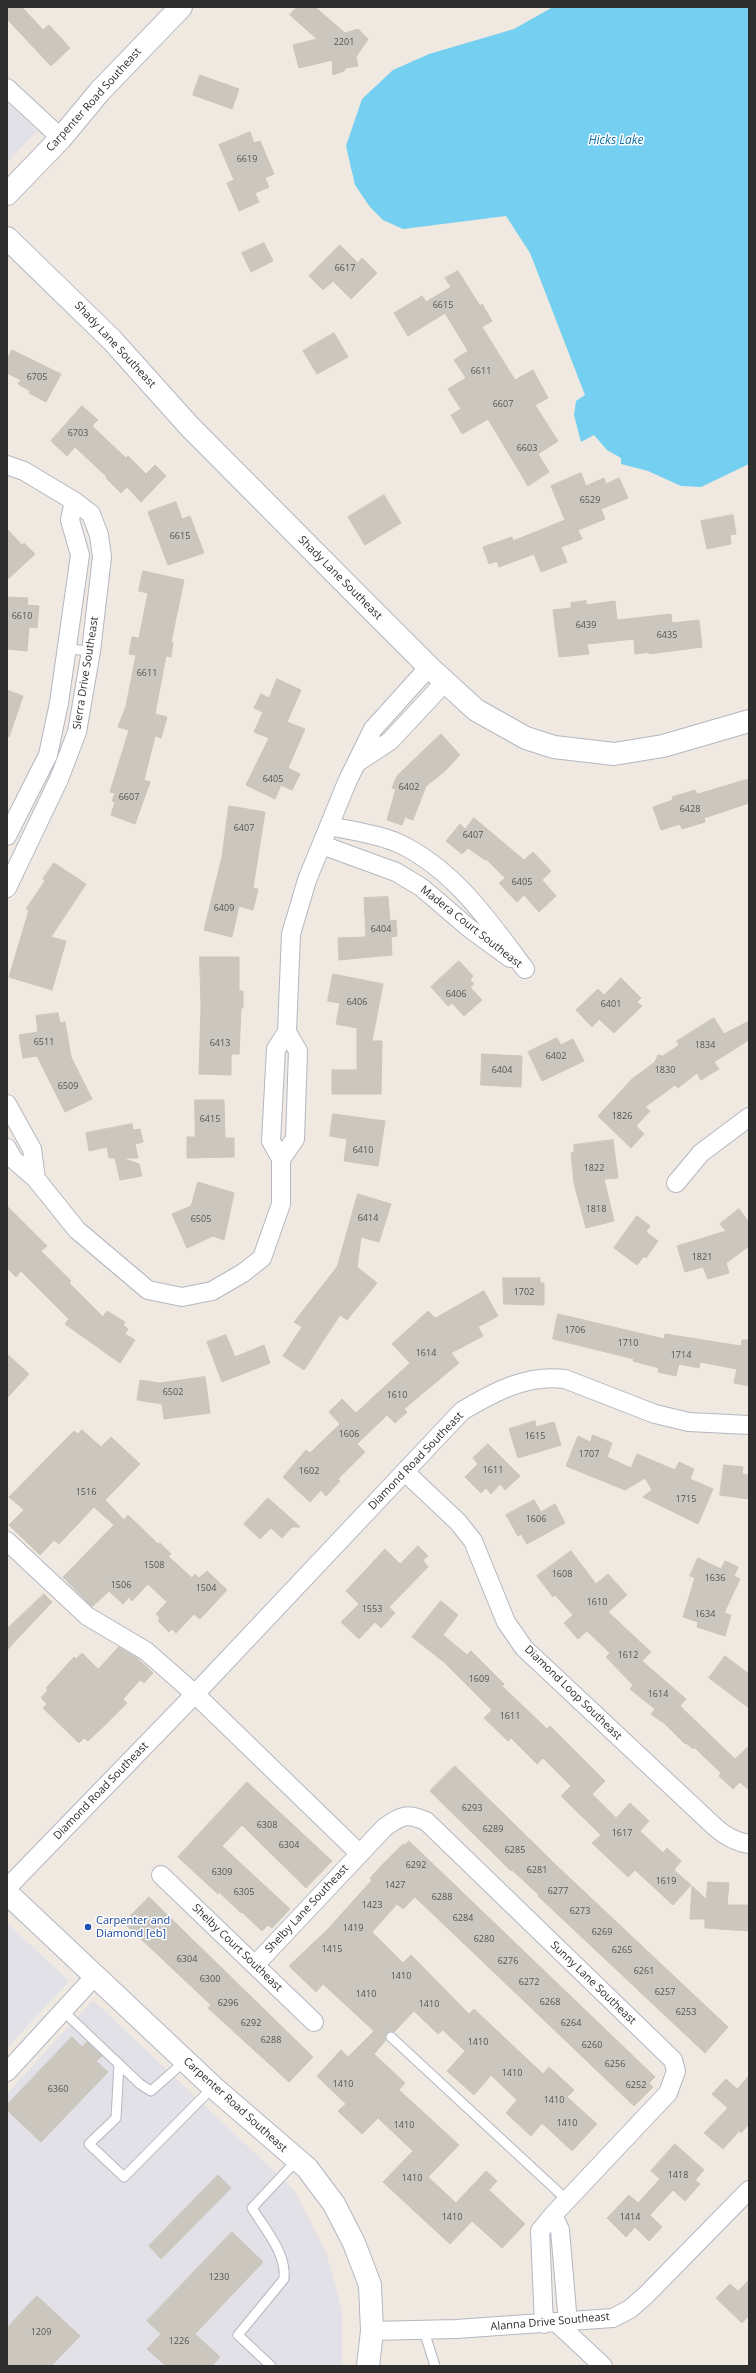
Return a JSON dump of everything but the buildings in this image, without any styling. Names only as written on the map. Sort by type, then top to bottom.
[{"type":"street","name":"Carpenter Road Southeast","points":[[7,194],[61,138],[100,91],[181,7]]},
{"type":"street","points":[[7,88],[61,138]]},
{"type":"street","name":"Shady Lane Southeast","points":[[7,238],[112,340],[190,427],[429,667],[476,710],[526,738],[554,747],[585,752],[614,754],[640,751],[749,721]]},
{"type":"street","name":"Sierra Drive Southeast","points":[[7,465],[24,472],[74,501],[91,514],[99,535],[102,557],[91,651],[78,732],[59,779],[7,888]]},
{"type":"street","name":"Sierra Drive Southeast","points":[[7,836],[48,755],[59,703],[80,555],[70,520],[74,501]]},
{"type":"street","points":[[7,1148],[13,1159],[36,1179],[77,1230],[120,1268],[148,1290],[182,1297],[212,1291],[243,1273],[262,1258],[281,1204],[281,1159],[272,1141],[275,1056],[276,1049],[287,1032],[291,934],[307,880],[347,782],[373,729],[429,667]]},
{"type":"street","points":[[358,762],[390,741],[445,682]]},
{"type":"street","name":"Madera Court Southeast","points":[[322,845],[396,872],[421,887],[469,928],[525,969],[462,889],[431,863],[398,843],[330,826]]},
{"type":"street","points":[[281,1159],[295,1139],[298,1051],[287,1032]]},
{"type":"street","points":[[7,1104],[32,1149],[36,1179]]},
{"type":"street","points":[[676,1183],[701,1153],[719,1137],[749,1117]]},
{"type":"street","name":"Diamond Road Southeast","points":[[7,1888],[194,1694],[462,1411],[483,1398],[518,1383],[549,1377],[565,1379],[655,1414],[689,1422],[749,1425]]},
{"type":"street","name":"Diamond Loop Southeast","points":[[405,1472],[458,1522],[473,1541],[506,1622],[524,1648],[715,1827],[727,1837],[740,1843],[749,1844]]},
{"type":"street","points":[[7,1541],[87,1616],[146,1651],[194,1694],[360,1853]]},
{"type":"street","name":"Sunny Lane Southeast","points":[[360,1853],[385,1827],[399,1817],[410,1815],[426,1822],[673,2060],[676,2071],[668,2093],[567,2200],[540,2231],[557,2324]]},
{"type":"street","name":"Shelby Lane Southeast","points":[[255,1965],[360,1853]]},
{"type":"street","name":"Shelby Court Southeast","points":[[160,1875],[314,2022]]},
{"type":"street","name":"Carpenter Road Southeast","points":[[7,1893],[213,2087],[307,2168],[334,2204],[354,2243],[370,2285],[372,2331],[368,2366]]},
{"type":"street","points":[[7,2072],[95,1976]]},
{"type":"street","name":"Alanna Drive Southeast","points":[[372,2331],[424,2331],[557,2324],[613,2318],[630,2308],[748,2192]]},
{"type":"street","points":[[553,2216],[560,2230],[557,2324],[603,2366]]},
{"type":"lane","points":[[67,649],[91,651]]},
{"type":"lane","points":[[63,2011],[140,2084],[151,2090],[185,2060]]},
{"type":"lane","points":[[392,2037],[567,2200]]},
{"type":"lane","points":[[119,2064],[116,2118],[89,2144],[124,2177],[213,2087]]},
{"type":"lane","points":[[271,2366],[238,2335],[284,2279],[286,2268],[274,2243],[252,2208],[297,2160]]},
{"type":"lane","points":[[424,2331],[432,2364]]},
{"type":"shaded area","points":[[7,103],[37,131],[7,163]]},
{"type":"shaded area","points":[[7,1923],[69,1981],[7,2048]]},
{"type":"shaded area","points":[[93,2000],[295,2191],[326,2252],[342,2311],[342,2366],[7,2366],[7,2094]]},
{"type":"water","name":"Hicks Lake","points":[[553,7],[749,7],[749,464],[701,487],[681,486],[648,471],[621,464],[621,458],[607,450],[594,435],[581,442],[574,415],[576,401],[585,395],[530,253],[506,216],[403,229],[383,220],[370,207],[355,185],[346,146],[362,99],[393,70],[429,54],[514,29]]},
{"type":"place","name":"Carpenter and Diamond [eb]","points":[[88,1927]]}]
